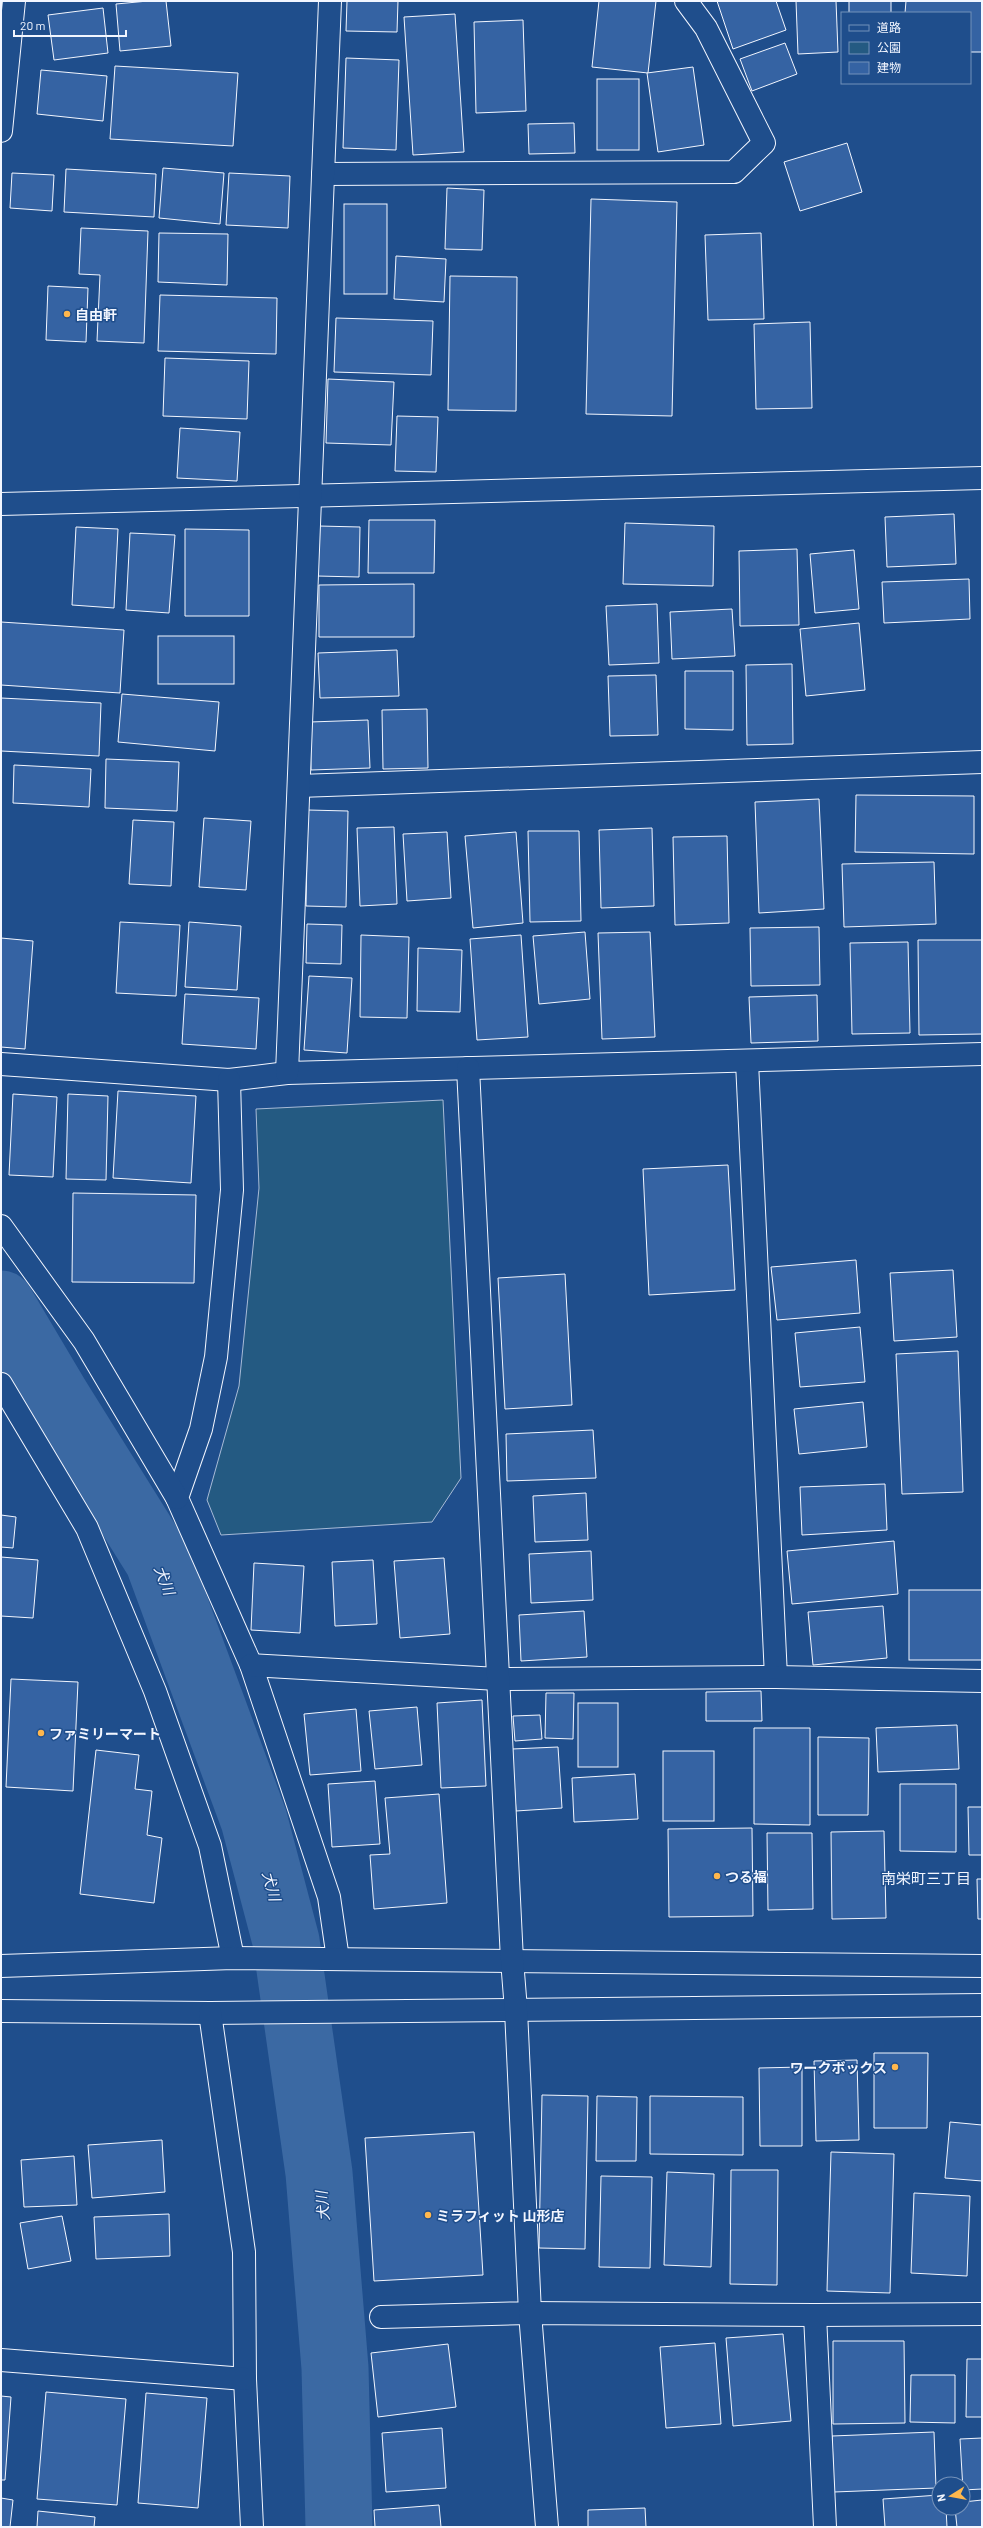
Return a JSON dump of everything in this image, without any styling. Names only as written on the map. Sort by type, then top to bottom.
[{"type":"street","points":[[1,131],[14,1]]},
{"type":"street","points":[[287,1073],[330,1]]},
{"type":"street","points":[[323,174],[734,172],[764,143],[706,28],[686,1]]},
{"type":"street","points":[[1,504],[982,478]]},
{"type":"street","points":[[299,786],[982,762]]},
{"type":"street","points":[[1,1064],[229,1080],[287,1073],[747,1062],[982,1054]]},
{"type":"street","points":[[747,1062],[776,1677]]},
{"type":"street","points":[[468,1068],[530,2313],[546,2527]]},
{"type":"street","points":[[177,1498],[200,1429],[216,1357],[232,1190],[229,1080]]},
{"type":"street","points":[[1,1226],[84,1341],[177,1498],[251,1664],[330,1897],[338,1959]]},
{"type":"street","points":[[1,1384],[86,1528],[150,1679],[210,1846],[238,1958]]},
{"type":"street","points":[[251,1664],[498,1679],[776,1677],[982,1680]]},
{"type":"street","points":[[1,1966],[238,1958],[982,1966]]},
{"type":"street","points":[[1,2012],[351,2012],[982,2005]]},
{"type":"street","points":[[210,2013],[244,2252],[245,2379],[252,2527]]},
{"type":"street","points":[[381,2317],[530,2313],[815,2315],[982,2314]]},
{"type":"street","points":[[815,2315],[825,2527]]},
{"type":"street","points":[[1,2360],[245,2379]]},
{"type":"green space","points":[[443,1100],[461,1478],[432,1522],[221,1535],[207,1500],[239,1386],[259,1188],[256,1109]]},
{"type":"building","points":[[166,1],[171,46],[120,51],[116,4]]},
{"type":"building","points":[[347,1],[398,1],[397,32],[346,31]]},
{"type":"building","points":[[599,1],[656,1],[648,73],[592,67]]},
{"type":"building","points":[[717,1],[776,1],[786,30],[733,49]]},
{"type":"building","points":[[796,1],[836,1],[838,52],[798,54]]},
{"type":"building","points":[[849,1],[891,1],[891,12],[849,12]]},
{"type":"building","points":[[906,1],[982,1],[982,52],[971,52],[971,12],[905,12]]},
{"type":"building","points":[[103,8],[108,53],[54,60],[48,15]]},
{"type":"building","points":[[455,14],[464,152],[413,155],[404,17]]},
{"type":"building","points":[[523,20],[526,111],[476,113],[474,22]]},
{"type":"building","points":[[785,43],[797,74],[752,91],[740,59]]},
{"type":"building","points":[[346,58],[399,60],[396,150],[343,148]]},
{"type":"building","points":[[115,66],[238,73],[233,146],[110,139]]},
{"type":"building","points":[[693,67],[704,145],[658,152],[647,73]]},
{"type":"building","points":[[41,70],[107,76],[103,121],[37,114]]},
{"type":"building","points":[[597,79],[639,79],[639,150],[597,150]]},
{"type":"building","points":[[574,123],[575,153],[529,154],[528,124]]},
{"type":"building","points":[[847,143],[862,192],[800,211],[784,162]]},
{"type":"building","points":[[163,168],[224,173],[220,224],[159,218]]},
{"type":"building","points":[[66,169],[156,174],[154,217],[64,212]]},
{"type":"building","points":[[12,173],[54,175],[52,211],[10,208]]},
{"type":"building","points":[[229,173],[290,176],[288,228],[226,225]]},
{"type":"building","points":[[447,188],[484,190],[482,250],[445,249]]},
{"type":"building","points":[[591,199],[677,202],[672,416],[586,414]]},
{"type":"building","points":[[344,204],[387,204],[387,294],[344,294]]},
{"type":"building","points":[[81,228],[148,231],[144,343],[97,341],[100,275],[79,274]]},
{"type":"building","points":[[159,233],[228,234],[227,285],[158,282]]},
{"type":"building","points":[[761,233],[764,319],[708,320],[705,235]]},
{"type":"building","points":[[396,256],[446,259],[444,302],[394,299]]},
{"type":"building","points":[[450,276],[517,277],[516,411],[448,410]]},
{"type":"building","name":"自由軒","points":[[48,286],[88,288],[86,342],[46,340]]},
{"type":"building","points":[[160,295],[277,298],[276,354],[158,351]]},
{"type":"building","points":[[336,318],[433,321],[431,375],[334,372]]},
{"type":"building","points":[[810,322],[812,408],[756,409],[754,324]]},
{"type":"building","points":[[165,358],[249,361],[247,419],[163,416]]},
{"type":"building","points":[[328,379],[394,382],[391,445],[326,443]]},
{"type":"building","points":[[397,416],[438,417],[436,472],[395,471]]},
{"type":"building","points":[[180,428],[240,432],[237,481],[177,478]]},
{"type":"building","points":[[954,514],[956,564],[887,567],[885,517]]},
{"type":"building","points":[[369,520],[435,520],[434,573],[368,573]]},
{"type":"building","points":[[625,523],[714,526],[713,586],[623,584]]},
{"type":"building","points":[[319,526],[360,527],[359,577],[317,576]]},
{"type":"building","points":[[76,527],[118,529],[114,608],[72,605]]},
{"type":"building","points":[[185,529],[249,530],[249,616],[185,616]]},
{"type":"building","points":[[130,533],[175,535],[169,613],[126,610]]},
{"type":"building","points":[[797,549],[799,625],[740,626],[739,551]]},
{"type":"building","points":[[854,550],[859,609],[815,613],[810,554]]},
{"type":"building","points":[[969,579],[970,619],[884,623],[882,582]]},
{"type":"building","points":[[414,584],[414,637],[319,637],[319,585]]},
{"type":"building","points":[[657,604],[659,663],[609,665],[606,606]]},
{"type":"building","points":[[732,609],[735,656],[672,659],[670,612]]},
{"type":"building","points":[[1,622],[124,630],[120,693],[1,685]]},
{"type":"building","points":[[859,623],[865,690],[806,696],[800,629]]},
{"type":"building","points":[[158,636],[234,636],[234,684],[158,684]]},
{"type":"building","points":[[397,650],[399,696],[320,698],[318,653]]},
{"type":"building","points":[[792,664],[793,744],[747,745],[746,665]]},
{"type":"building","points":[[685,671],[733,671],[733,730],[685,729]]},
{"type":"building","points":[[656,675],[658,735],[610,736],[608,676]]},
{"type":"building","points":[[122,694],[219,702],[215,751],[118,742]]},
{"type":"building","points":[[1,698],[101,703],[99,756],[1,751]]},
{"type":"building","points":[[427,709],[428,768],[383,769],[382,710]]},
{"type":"building","points":[[368,720],[370,768],[311,770],[310,722]]},
{"type":"building","points":[[106,759],[179,762],[177,811],[105,808]]},
{"type":"building","points":[[14,765],[91,769],[89,807],[13,803]]},
{"type":"building","points":[[856,795],[974,796],[974,854],[855,852]]},
{"type":"building","points":[[819,799],[824,909],[759,913],[755,802]]},
{"type":"building","points":[[308,810],[348,811],[346,907],[306,906]]},
{"type":"building","points":[[204,818],[251,821],[246,890],[199,887]]},
{"type":"building","points":[[133,820],[174,822],[171,886],[129,884]]},
{"type":"building","points":[[394,827],[397,904],[360,906],[357,828]]},
{"type":"building","points":[[652,828],[654,906],[601,908],[599,830]]},
{"type":"building","points":[[528,831],[579,831],[581,921],[530,922]]},
{"type":"building","points":[[447,832],[451,898],[407,901],[403,834]]},
{"type":"building","points":[[516,832],[523,923],[473,928],[465,836]]},
{"type":"building","points":[[727,836],[729,923],[675,925],[673,837]]},
{"type":"building","points":[[934,862],[936,924],[844,927],[842,864]]},
{"type":"building","points":[[120,922],[180,925],[176,996],[116,993]]},
{"type":"building","points":[[189,922],[241,926],[237,990],[185,987]]},
{"type":"building","points":[[307,924],[342,925],[341,964],[306,963]]},
{"type":"building","points":[[819,927],[820,985],[751,986],[750,928]]},
{"type":"building","points":[[585,932],[590,999],[539,1004],[533,936]]},
{"type":"building","points":[[650,932],[655,1037],[602,1039],[598,933]]},
{"type":"building","points":[[361,935],[409,937],[407,1018],[360,1017]]},
{"type":"building","points":[[521,935],[528,1037],[477,1040],[470,939]]},
{"type":"building","points":[[1,938],[33,941],[25,1049],[1,1047]]},
{"type":"building","points":[[918,940],[982,940],[982,1034],[919,1035]]},
{"type":"building","points":[[908,942],[910,1033],[852,1034],[850,943]]},
{"type":"building","points":[[418,948],[462,950],[460,1012],[417,1011]]},
{"type":"building","points":[[309,976],[352,978],[347,1053],[304,1050]]},
{"type":"building","points":[[185,994],[259,998],[256,1049],[182,1044]]},
{"type":"building","points":[[817,995],[818,1041],[751,1043],[749,997]]},
{"type":"building","points":[[118,1091],[196,1096],[191,1183],[113,1178]]},
{"type":"building","points":[[13,1094],[57,1097],[53,1177],[9,1175]]},
{"type":"building","points":[[68,1094],[108,1096],[106,1180],[66,1179]]},
{"type":"building","points":[[728,1165],[735,1290],[649,1295],[643,1169]]},
{"type":"building","points":[[73,1193],[196,1195],[194,1283],[72,1282]]},
{"type":"building","points":[[856,1260],[860,1313],[777,1320],[771,1267]]},
{"type":"building","points":[[953,1270],[957,1337],[894,1341],[890,1273]]},
{"type":"building","points":[[565,1274],[572,1405],[505,1409],[498,1278]]},
{"type":"building","points":[[860,1327],[865,1382],[800,1387],[795,1333]]},
{"type":"building","points":[[958,1351],[963,1492],[902,1494],[896,1354]]},
{"type":"building","points":[[863,1402],[867,1447],[799,1454],[794,1409]]},
{"type":"building","points":[[593,1430],[596,1478],[507,1481],[506,1434]]},
{"type":"building","points":[[885,1484],[887,1530],[802,1535],[800,1487]]},
{"type":"building","points":[[586,1493],[588,1540],[535,1542],[533,1496]]},
{"type":"building","points":[[1,1515],[16,1517],[13,1548],[1,1547]]},
{"type":"building","points":[[894,1541],[898,1594],[792,1604],[787,1551]]},
{"type":"building","points":[[591,1551],[593,1600],[531,1603],[529,1554]]},
{"type":"building","points":[[1,1557],[38,1560],[33,1618],[1,1616]]},
{"type":"building","points":[[444,1558],[450,1634],[400,1638],[394,1561]]},
{"type":"building","points":[[373,1560],[377,1624],[335,1626],[332,1562]]},
{"type":"building","points":[[254,1563],[304,1566],[300,1633],[251,1630]]},
{"type":"building","points":[[909,1590],[982,1590],[982,1660],[909,1660]]},
{"type":"building","points":[[883,1606],[887,1658],[813,1665],[808,1612]]},
{"type":"building","points":[[584,1611],[587,1657],[521,1661],[519,1615]]},
{"type":"building","points":[[11,1679],[78,1682],[73,1791],[6,1787]]},
{"type":"building","points":[[761,1691],[762,1721],[706,1721],[706,1692]]},
{"type":"building","points":[[546,1693],[574,1693],[573,1739],[545,1738]]},
{"type":"building","points":[[482,1700],[486,1786],[441,1788],[437,1703]]},
{"type":"building","points":[[578,1703],[618,1703],[618,1767],[578,1767]]},
{"type":"building","points":[[417,1707],[422,1765],[375,1769],[369,1711]]},
{"type":"building","points":[[356,1709],[361,1771],[310,1775],[304,1714]]},
{"type":"building","points":[[540,1715],[542,1739],[515,1741],[513,1716]]},
{"type":"building","points":[[957,1725],[959,1769],[878,1772],[876,1728]]},
{"type":"building","points":[[754,1728],[810,1728],[810,1825],[754,1824]]},
{"type":"building","points":[[818,1737],[869,1738],[868,1815],[818,1815]]},
{"type":"building","points":[[558,1747],[562,1808],[516,1811],[512,1749]]},
{"type":"building","points":[[96,1750],[139,1755],[135,1789],[152,1791],[147,1835],[162,1838],[154,1903],[80,1894]]},
{"type":"building","points":[[663,1751],[714,1751],[714,1821],[663,1821]]},
{"type":"building","points":[[635,1774],[638,1819],[574,1822],[572,1778]]},
{"type":"building","points":[[375,1781],[380,1844],[332,1847],[328,1784]]},
{"type":"building","points":[[900,1784],[956,1784],[956,1852],[900,1851]]},
{"type":"building","points":[[439,1794],[447,1903],[374,1909],[370,1855],[390,1854],[385,1798]]},
{"type":"building","points":[[968,1807],[982,1807],[982,1855],[969,1855]]},
{"type":"building","points":[[752,1828],[753,1916],[669,1917],[668,1829]]},
{"type":"building","points":[[884,1831],[886,1918],[832,1919],[831,1832]]},
{"type":"building","points":[[767,1833],[812,1833],[813,1909],[768,1910]]},
{"type":"building","points":[[977,1879],[982,1879],[982,1919],[978,1919]]},
{"type":"building","points":[[874,2053],[928,2053],[927,2128],[874,2128]]},
{"type":"building","points":[[857,2060],[859,2140],[816,2141],[814,2061]]},
{"type":"building","points":[[802,2067],[802,2146],[760,2146],[759,2068]]},
{"type":"building","points":[[542,2095],[588,2096],[585,2249],[539,2248]]},
{"type":"building","points":[[597,2096],[637,2097],[636,2161],[596,2161]]},
{"type":"building","points":[[650,2096],[743,2097],[743,2155],[650,2154]]},
{"type":"building","points":[[950,2122],[982,2125],[982,2181],[945,2178]]},
{"type":"building","points":[[474,2132],[483,2275],[374,2281],[365,2138]]},
{"type":"building","points":[[162,2140],[165,2192],[92,2198],[88,2145]]},
{"type":"building","points":[[831,2152],[894,2154],[890,2293],[827,2291]]},
{"type":"building","points":[[74,2156],[77,2205],[24,2207],[21,2160]]},
{"type":"building","points":[[731,2170],[778,2170],[777,2285],[730,2284]]},
{"type":"building","points":[[667,2172],[714,2174],[711,2267],[664,2265]]},
{"type":"building","points":[[601,2176],[652,2177],[650,2268],[599,2267]]},
{"type":"building","points":[[914,2193],[970,2196],[967,2276],[911,2273]]},
{"type":"building","points":[[169,2214],[170,2256],[96,2259],[94,2217]]},
{"type":"building","points":[[62,2216],[71,2261],[28,2269],[20,2223]]},
{"type":"building","points":[[783,2334],[791,2421],[733,2426],[726,2338]]},
{"type":"building","points":[[833,2341],[904,2341],[905,2423],[833,2424]]},
{"type":"building","points":[[715,2343],[721,2424],[666,2428],[660,2347]]},
{"type":"building","points":[[448,2344],[456,2407],[378,2417],[371,2353]]},
{"type":"building","points":[[967,2359],[982,2359],[982,2417],[966,2417]]},
{"type":"building","points":[[911,2375],[955,2375],[955,2423],[910,2422]]},
{"type":"building","points":[[46,2392],[126,2399],[117,2505],[37,2499]]},
{"type":"building","points":[[146,2393],[207,2398],[198,2508],[138,2503]]},
{"type":"building","points":[[1,2396],[11,2397],[5,2480],[1,2480]]},
{"type":"building","points":[[442,2428],[446,2488],[386,2492],[382,2433]]},
{"type":"building","points":[[934,2432],[936,2476],[931,2476],[931,2488],[834,2492],[832,2436]]},
{"type":"building","points":[[982,2438],[982,2489],[971,2490],[971,2476],[962,2476],[960,2439]]},
{"type":"building","points":[[931,2496],[931,2516],[946,2516],[947,2527],[885,2527],[883,2499]]},
{"type":"building","points":[[1,2498],[13,2500],[10,2527],[1,2527]]},
{"type":"building","points":[[982,2500],[982,2527],[957,2527],[956,2516],[971,2516],[971,2501]]},
{"type":"building","points":[[439,2505],[441,2527],[375,2527],[374,2510]]},
{"type":"building","points":[[645,2508],[646,2527],[588,2527],[588,2510]]},
{"type":"building","points":[[38,2511],[95,2517],[94,2527],[37,2527]]},
{"type":"waterway","name":"犬川","points":[[1,1304],[58,1400],[158,1560],[254,1820],[286,1941],[319,2173],[335,2368],[339,2527]]},
{"type":"place","name":"自由軒","points":[[67,314]]},
{"type":"place","name":"ファミリーマート","points":[[41,1733]]},
{"type":"place","name":"つる福","points":[[717,1876]]},
{"type":"place","name":"ワークボックス","points":[[895,2067]]},
{"type":"place","name":"ミラフィット 山形店","points":[[428,2215]]},
{"type":"district","name":"南栄町三丁目","points":[[926,1878]]}]
